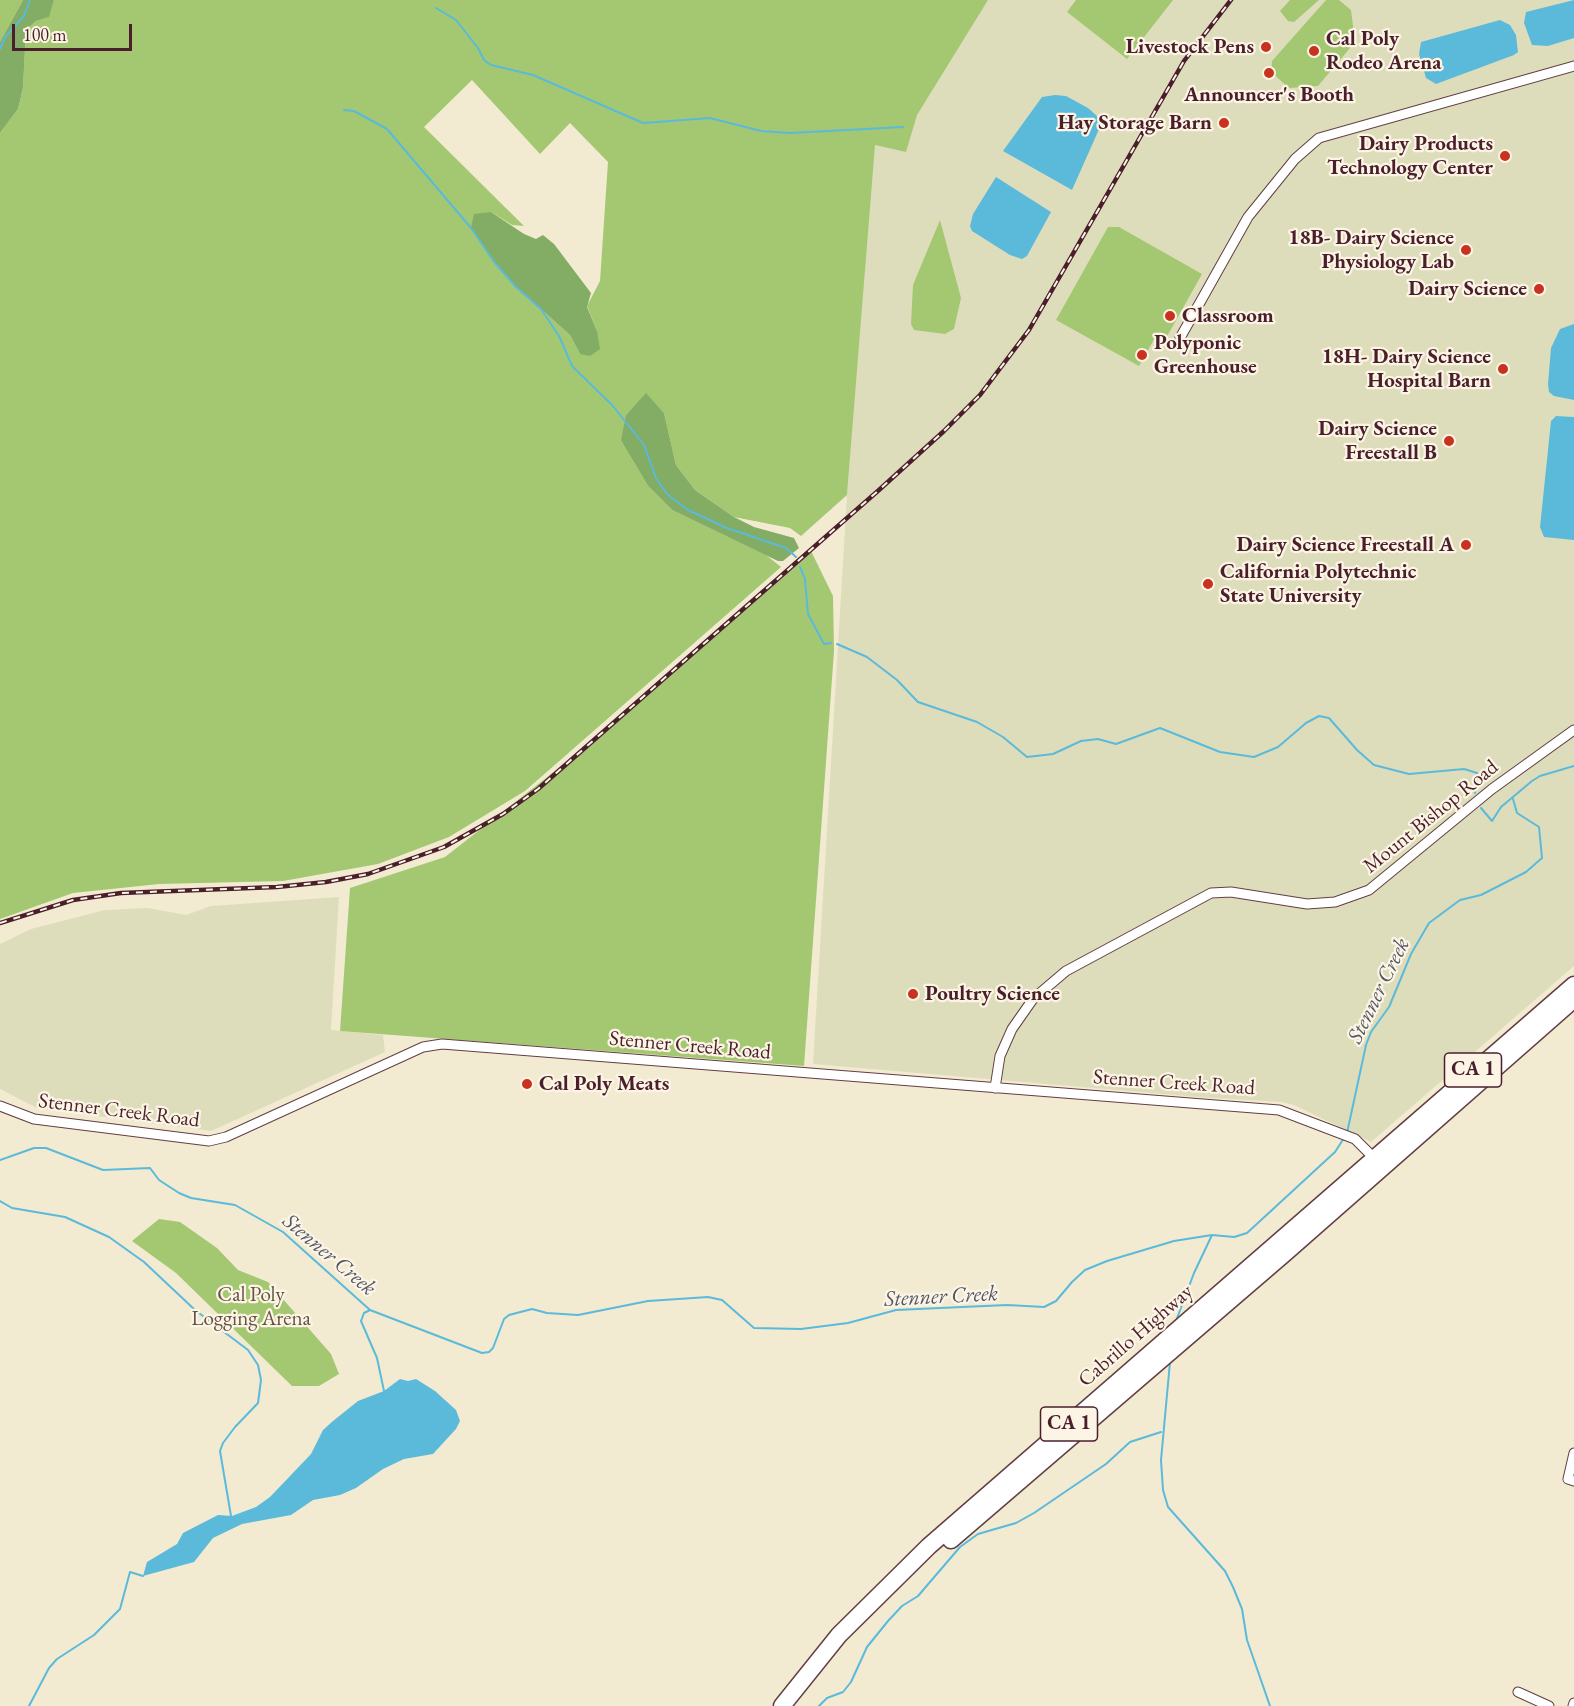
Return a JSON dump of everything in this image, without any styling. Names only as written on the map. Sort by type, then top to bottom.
[{"type":"highway","name":"CA 1","points":[[1378,1162],[1574,985]]},
{"type":"highway","name":"CA 1","points":[[1378,1162],[1574,999]]},
{"type":"highway","name":"Cabrillo Highway","points":[[782,1706],[839,1635],[929,1546],[1378,1162]]},
{"type":"highway","name":"Cabrillo Highway","points":[[794,1706],[868,1617],[941,1548],[1040,1466],[1378,1162]]},
{"type":"street","points":[[1180,338],[1248,217],[1295,159],[1320,138],[1574,66]]},
{"type":"street","name":"Mount Bishop Road","points":[[995,1088],[1000,1056],[1012,1029],[1033,999],[1066,971],[1211,893],[1232,891],[1307,904],[1335,902],[1369,890],[1492,789],[1574,730]]},
{"type":"street","name":"Stenner Creek Road","points":[[0,1106],[34,1119],[209,1141],[226,1137],[423,1047],[442,1044],[1269,1108],[1292,1113],[1355,1139],[1378,1162]]},
{"type":"street","points":[[1571,1480],[1574,1453]]},
{"type":"street","points":[[1518,1692],[1549,1706]]},
{"type":"shaded area","name":"California Polytechnic State University","points":[[884,0],[1574,0],[1574,966],[1371,1142],[1294,1105],[1282,1102],[1198,1097],[813,1064],[847,495]]},
{"type":"shaded area","points":[[339,897],[331,1030],[383,1035],[385,1052],[211,1131],[37,1108],[0,1089],[0,944],[31,929],[105,910],[148,908],[186,915],[211,906]]},
{"type":"green space","points":[[0,0],[23,0],[0,42]]},
{"type":"green space","points":[[23,0],[54,0],[49,17],[36,21],[26,30],[23,88],[18,109],[0,133],[0,42]]},
{"type":"green space","points":[[54,0],[988,0],[917,115],[906,152],[875,145],[847,495],[801,536],[790,528],[734,517],[695,490],[676,465],[664,413],[646,394],[626,415],[649,487],[672,510],[766,555],[781,567],[525,791],[449,837],[378,864],[283,881],[159,884],[73,893],[0,919],[0,133],[18,109],[23,88],[26,30],[36,21],[48,17]],"holes":[[[472,80],[540,154],[570,123],[608,162],[600,281],[587,306],[597,331],[580,354],[570,335],[516,287],[495,263],[471,228],[491,212],[512,225],[524,226],[424,127]]]},
{"type":"green space","points":[[1076,0],[1173,0],[1127,59],[1067,12]]},
{"type":"green space","points":[[1290,0],[1319,0],[1294,22],[1288,21],[1280,11]]},
{"type":"green space","name":"Cal Poly Rodeo Arena","points":[[1326,0],[1339,0],[1351,10],[1355,42],[1318,86],[1289,88],[1271,72],[1272,61]]},
{"type":"green space","points":[[491,212],[524,234],[536,239],[543,235],[554,244],[591,293],[587,307],[597,331],[600,349],[590,356],[580,354],[570,335],[516,287],[495,263],[471,228],[474,214]]},
{"type":"green space","points":[[940,220],[961,298],[954,329],[945,334],[914,330],[911,324],[913,285]]},
{"type":"green space","points":[[1108,227],[1119,227],[1202,274],[1165,340],[1156,336],[1139,366],[1056,320]]},
{"type":"green space","points":[[646,393],[664,413],[676,465],[695,490],[734,517],[754,527],[794,538],[799,548],[783,561],[778,561],[672,510],[649,487],[621,440],[626,415]]},
{"type":"green space","points":[[811,551],[833,596],[834,651],[804,1066],[340,1031],[350,888],[445,857],[597,738]]},
{"type":"green space","name":"Cal Poly Logging Arena","points":[[159,1219],[180,1222],[217,1248],[238,1270],[268,1282],[331,1354],[339,1374],[319,1386],[292,1386],[176,1273],[132,1241]]},
{"type":"water","points":[[1574,0],[1574,38],[1548,46],[1532,45],[1524,23],[1526,12]]},
{"type":"water","points":[[1500,20],[1510,25],[1516,35],[1518,52],[1436,84],[1426,78],[1419,54],[1421,42]]},
{"type":"water","points":[[1066,96],[1088,108],[1097,116],[1100,127],[1072,190],[1003,151],[1042,97]]},
{"type":"water","points":[[996,177],[1051,212],[1027,256],[1022,259],[1010,255],[972,231],[970,226],[973,214]]},
{"type":"water","points":[[1574,324],[1574,400],[1554,396],[1549,392],[1548,384],[1551,348],[1560,329]]},
{"type":"water","points":[[1556,416],[1574,417],[1574,540],[1544,537],[1540,527],[1551,421]]},
{"type":"water","points":[[400,1379],[408,1381],[416,1379],[435,1391],[456,1410],[460,1421],[456,1429],[433,1454],[404,1459],[383,1469],[356,1488],[340,1495],[313,1500],[291,1515],[242,1524],[213,1538],[194,1562],[143,1576],[147,1562],[177,1544],[183,1533],[218,1515],[232,1516],[256,1507],[270,1497],[311,1454],[323,1430],[358,1401],[384,1391]]},
{"type":"waterway","points":[[0,49],[6,36],[24,16],[30,0]]},
{"type":"waterway","points":[[436,8],[456,20],[478,48],[484,60],[491,65],[533,75],[643,123],[710,118],[761,131],[790,133],[903,127]]},
{"type":"waterway","points":[[344,110],[354,111],[387,129],[471,228],[495,263],[516,287],[541,309],[559,336],[572,366],[613,406],[644,445],[656,478],[667,494],[688,510],[727,528],[786,548],[796,557]]},
{"type":"waterway","points":[[800,567],[805,579],[808,614],[824,644],[831,643]]},
{"type":"waterway","points":[[837,644],[867,657],[897,680],[918,702],[977,722],[1003,737],[1027,757],[1053,754],[1081,741],[1098,739],[1116,744],[1160,728],[1220,752],[1254,757],[1278,747],[1306,723],[1319,716],[1329,718],[1357,750],[1374,765],[1409,774],[1464,769],[1477,773],[1475,793]]},
{"type":"waterway","name":"Stenner Creek","points":[[1481,808],[1492,821],[1501,807],[1532,781],[1540,776],[1574,766]]},
{"type":"waterway","name":"Stenner Creek","points":[[1347,1133],[1366,1045],[1371,1032],[1389,1007],[1411,954],[1429,923],[1460,900],[1481,895],[1526,872],[1542,858],[1539,827],[1517,813],[1513,799]]},
{"type":"waterway","name":"Stenner Creek","points":[[0,1160],[34,1148],[46,1148],[103,1170],[150,1168],[159,1180],[179,1193],[191,1198],[235,1205],[283,1232],[370,1310],[482,1353],[489,1352],[493,1348],[504,1319],[509,1315],[532,1309],[547,1313],[578,1315],[648,1301],[708,1297],[722,1300],[754,1328],[801,1329],[848,1323],[896,1310],[1007,1305],[1044,1307],[1056,1301],[1085,1270],[1107,1261],[1174,1241],[1212,1235],[1234,1237],[1247,1233],[1335,1152],[1344,1138]]},
{"type":"waterway","points":[[0,1201],[12,1208],[65,1217],[109,1237],[144,1262],[195,1310],[248,1350],[258,1365],[261,1380],[258,1403],[235,1427],[220,1451],[231,1516]]},
{"type":"waterway","points":[[1176,1321],[1194,1273],[1212,1235]]},
{"type":"waterway","points":[[370,1310],[364,1313],[361,1321],[377,1358],[384,1391]]},
{"type":"waterway","points":[[1170,1362],[1161,1460],[1163,1490],[1168,1507],[1225,1571],[1233,1587],[1242,1609],[1247,1640],[1270,1706]]},
{"type":"waterway","points":[[819,1706],[827,1698],[843,1692],[851,1682],[867,1647],[902,1606],[918,1596],[960,1547],[978,1534],[1016,1523],[1034,1513],[1106,1464],[1130,1442],[1161,1432]]},
{"type":"waterway","points":[[29,1706],[49,1668],[57,1659],[94,1635],[120,1609],[130,1572],[143,1576]]},
{"type":"railway","points":[[0,923],[73,900],[121,893],[277,887],[326,882],[368,874],[444,847],[503,814],[538,789],[879,490],[980,395],[1029,330],[1184,61],[1231,0]]},
{"type":"place","name":"Livestock Pens","points":[[1266,47]]},
{"type":"place","name":"Cal Poly Rodeo Arena","points":[[1314,51]]},
{"type":"place","name":"Announcer's Booth","points":[[1269,73]]},
{"type":"place","name":"Hay Storage Barn","points":[[1224,123]]},
{"type":"place","name":"Dairy Products Technology Center","points":[[1505,156]]},
{"type":"place","name":"18B- Dairy Science Physiology Lab","points":[[1466,250]]},
{"type":"place","name":"Dairy Science","points":[[1539,289]]},
{"type":"place","name":"Classroom","points":[[1170,316]]},
{"type":"place","name":"Polyponic Greenhouse","points":[[1142,355]]},
{"type":"place","name":"18H- Dairy Science Hospital Barn","points":[[1503,369]]},
{"type":"place","name":"Dairy Science Freestall B","points":[[1449,441]]},
{"type":"place","name":"Dairy Science Freestall A","points":[[1466,545]]},
{"type":"place","name":"California Polytechnic State University","points":[[1208,584]]},
{"type":"place","name":"Poultry Science","points":[[913,994]]},
{"type":"place","name":"Cal Poly Meats","points":[[527,1084]]}]
